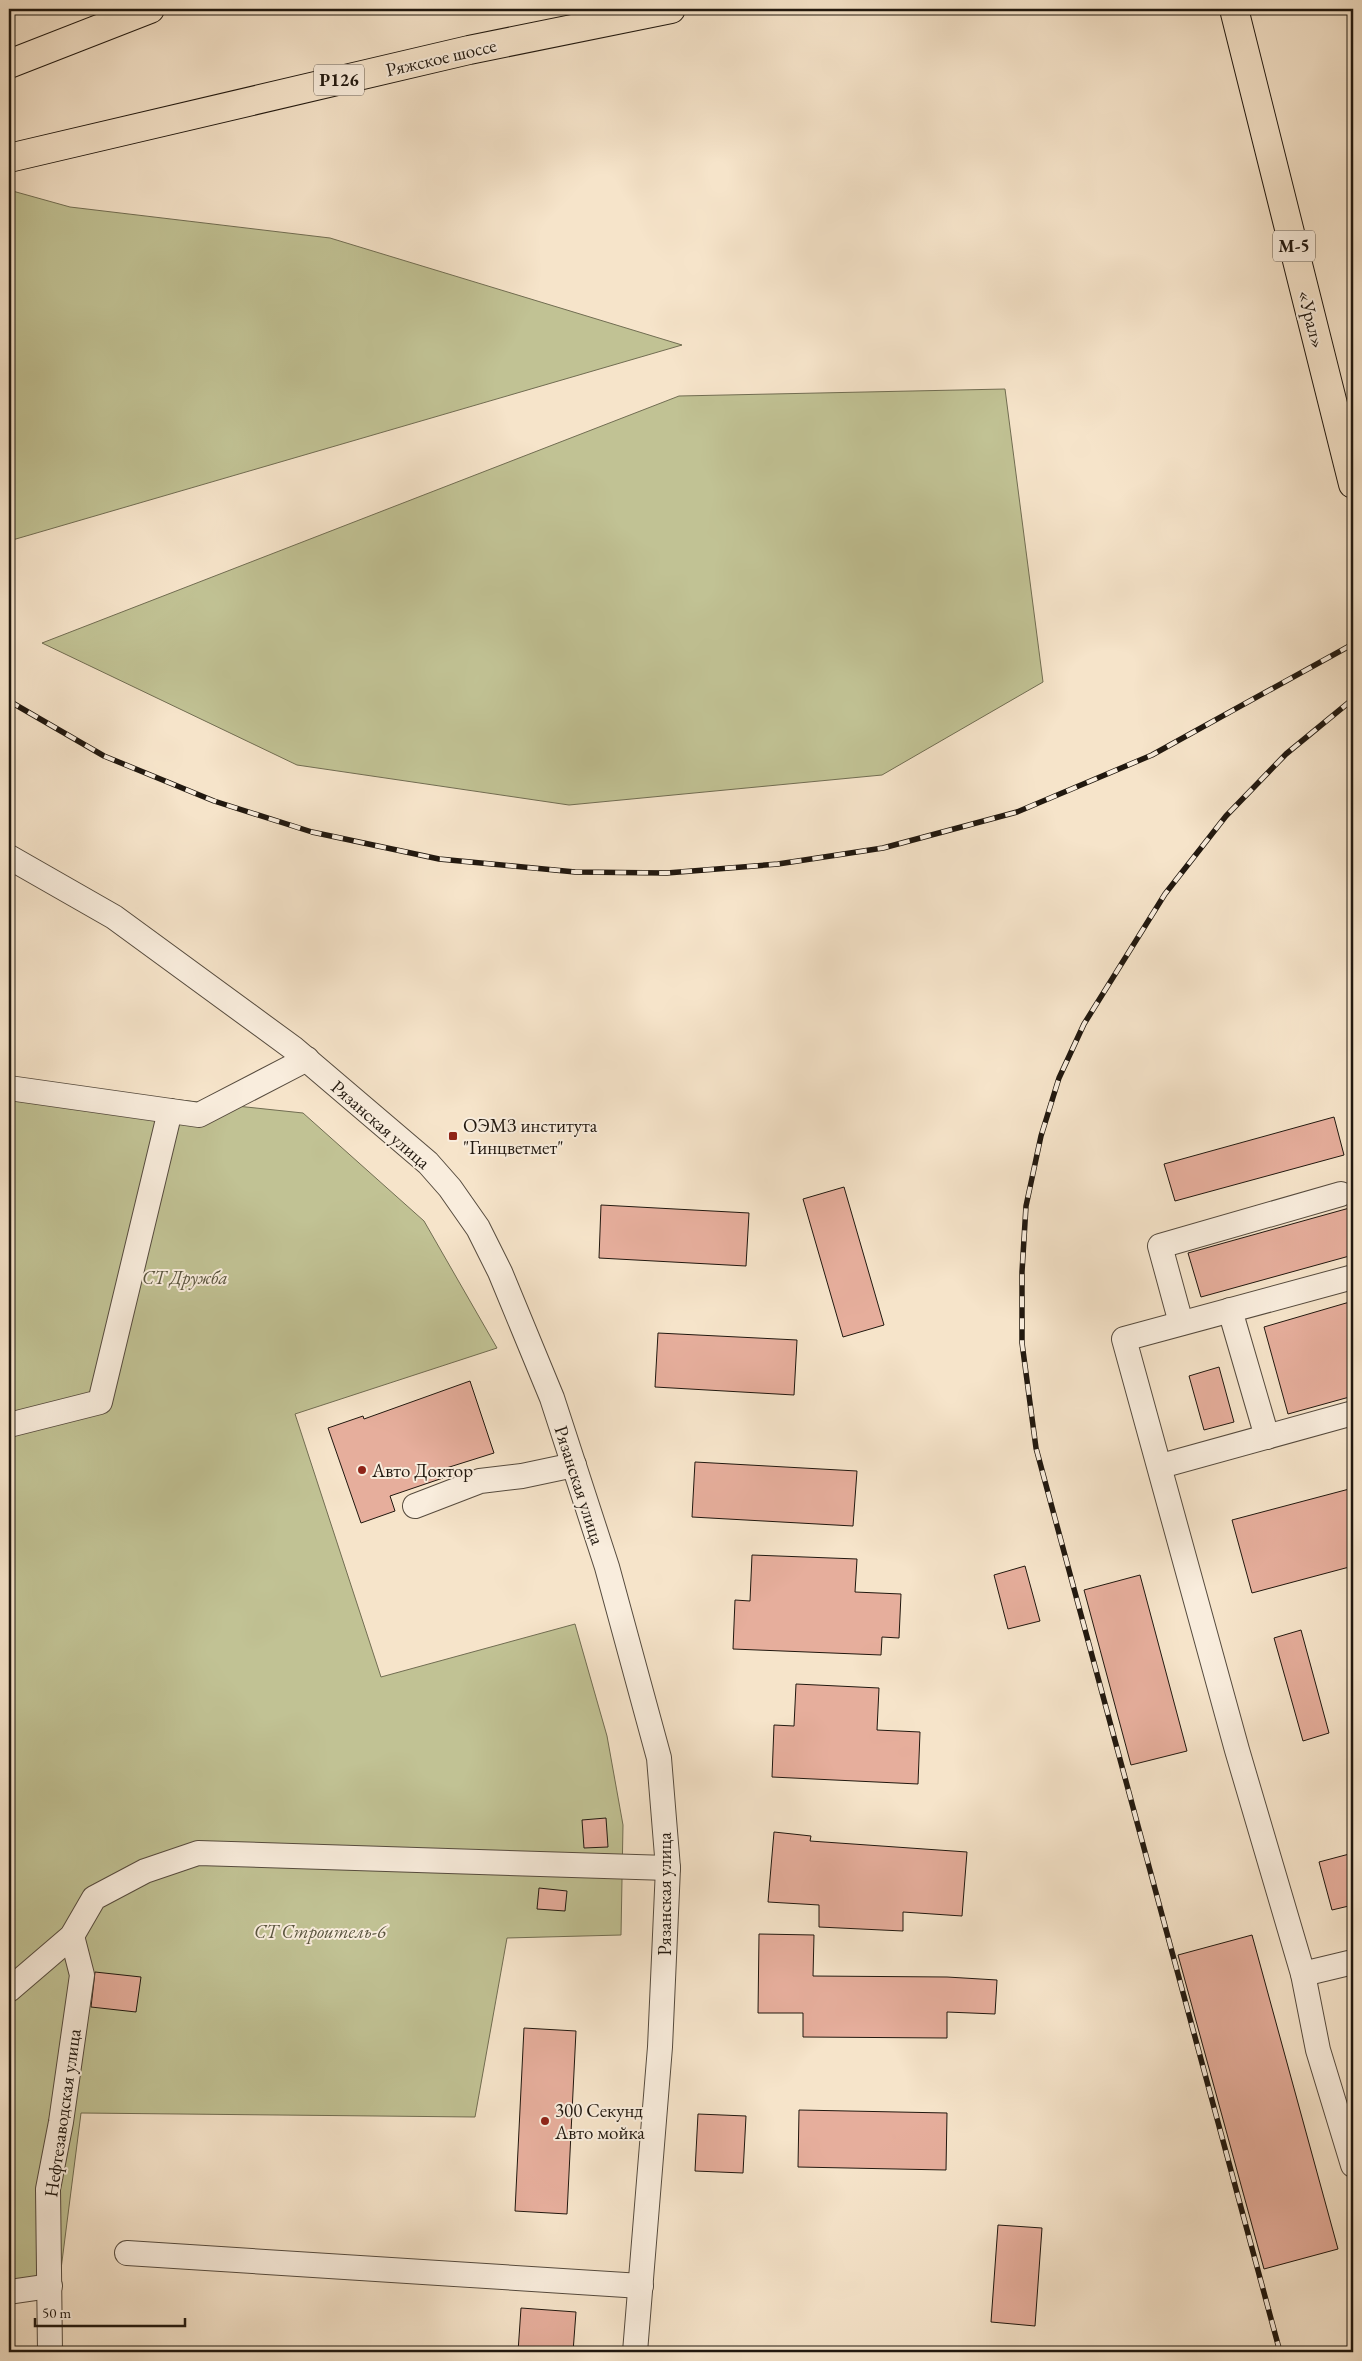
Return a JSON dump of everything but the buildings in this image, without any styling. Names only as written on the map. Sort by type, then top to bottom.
[{"type":"main road","points":[[9,64],[150,9]]},
{"type":"main road","name":"Ряжское шоссе","points":[[9,158],[469,50],[671,9]]},
{"type":"main road","name":"«Урал»","points":[[1234,9],[1353,484]]},
{"type":"street","name":"Рязанская улица","points":[[9,857],[114,917],[307,1059],[428,1163],[450,1188],[478,1228],[500,1272],[552,1398],[574,1465],[607,1567],[658,1758],[668,1868],[660,2047],[636,2352]]},
{"type":"street","points":[[9,1088],[198,1115],[307,1059]]},
{"type":"street","points":[[9,1426],[100,1402],[170,1111]]},
{"type":"street","points":[[1181,1323],[1160,1246],[1341,1194]]},
{"type":"street","points":[[1353,1277],[1124,1339],[1161,1466],[1240,1759],[1303,1974],[1318,2050],[1353,2165]]},
{"type":"street","points":[[1230,1310],[1267,1437]]},
{"type":"street","points":[[1161,1466],[1353,1414]]},
{"type":"street","points":[[415,1506],[480,1481],[522,1476],[574,1465]]},
{"type":"street","points":[[9,1990],[72,1936],[94,1898],[146,1870],[198,1853],[668,1868]]},
{"type":"street","name":"Нефтезаводская улица","points":[[50,2352],[48,2189],[62,2122],[82,1975],[72,1936]]},
{"type":"street","points":[[1303,1974],[1353,1962]]},
{"type":"street","points":[[127,2253],[641,2286]]},
{"type":"street","points":[[9,2292],[50,2286]]},
{"type":"green space","points":[[9,190],[70,207],[330,238],[682,345],[9,541]]},
{"type":"green space","points":[[1005,389],[1043,682],[882,775],[569,805],[297,765],[42,643],[679,396]]},
{"type":"green space","points":[[9,1082],[303,1113],[424,1221],[497,1348],[295,1414],[381,1677],[575,1624],[607,1736],[623,1825],[621,1935],[507,1938],[475,2117],[81,2113],[60,2277],[9,2289]]},
{"type":"railway","points":[[9,701],[104,756],[214,801],[312,832],[439,859],[575,872],[667,873],[778,864],[883,848],[1017,812],[1152,755],[1353,644]]},
{"type":"railway","points":[[1280,2352],[1036,1448],[1022,1343],[1022,1272],[1026,1206],[1041,1136],[1059,1078],[1084,1024],[1165,894],[1226,816],[1286,754],[1353,699]]},
{"type":"place","name":"ОЭМЗ института \"Гинцветмет\"","points":[[453,1136]]},
{"type":"place","name":"Авто Доктор","points":[[362,1470]]},
{"type":"place","name":"300 Секунд Авто мойка","points":[[545,2121]]},
{"type":"park label","name":"СТ Дружба","points":[[185,1277]]},
{"type":"park label","name":"СТ Строитель-6","points":[[320,1931]]}]
